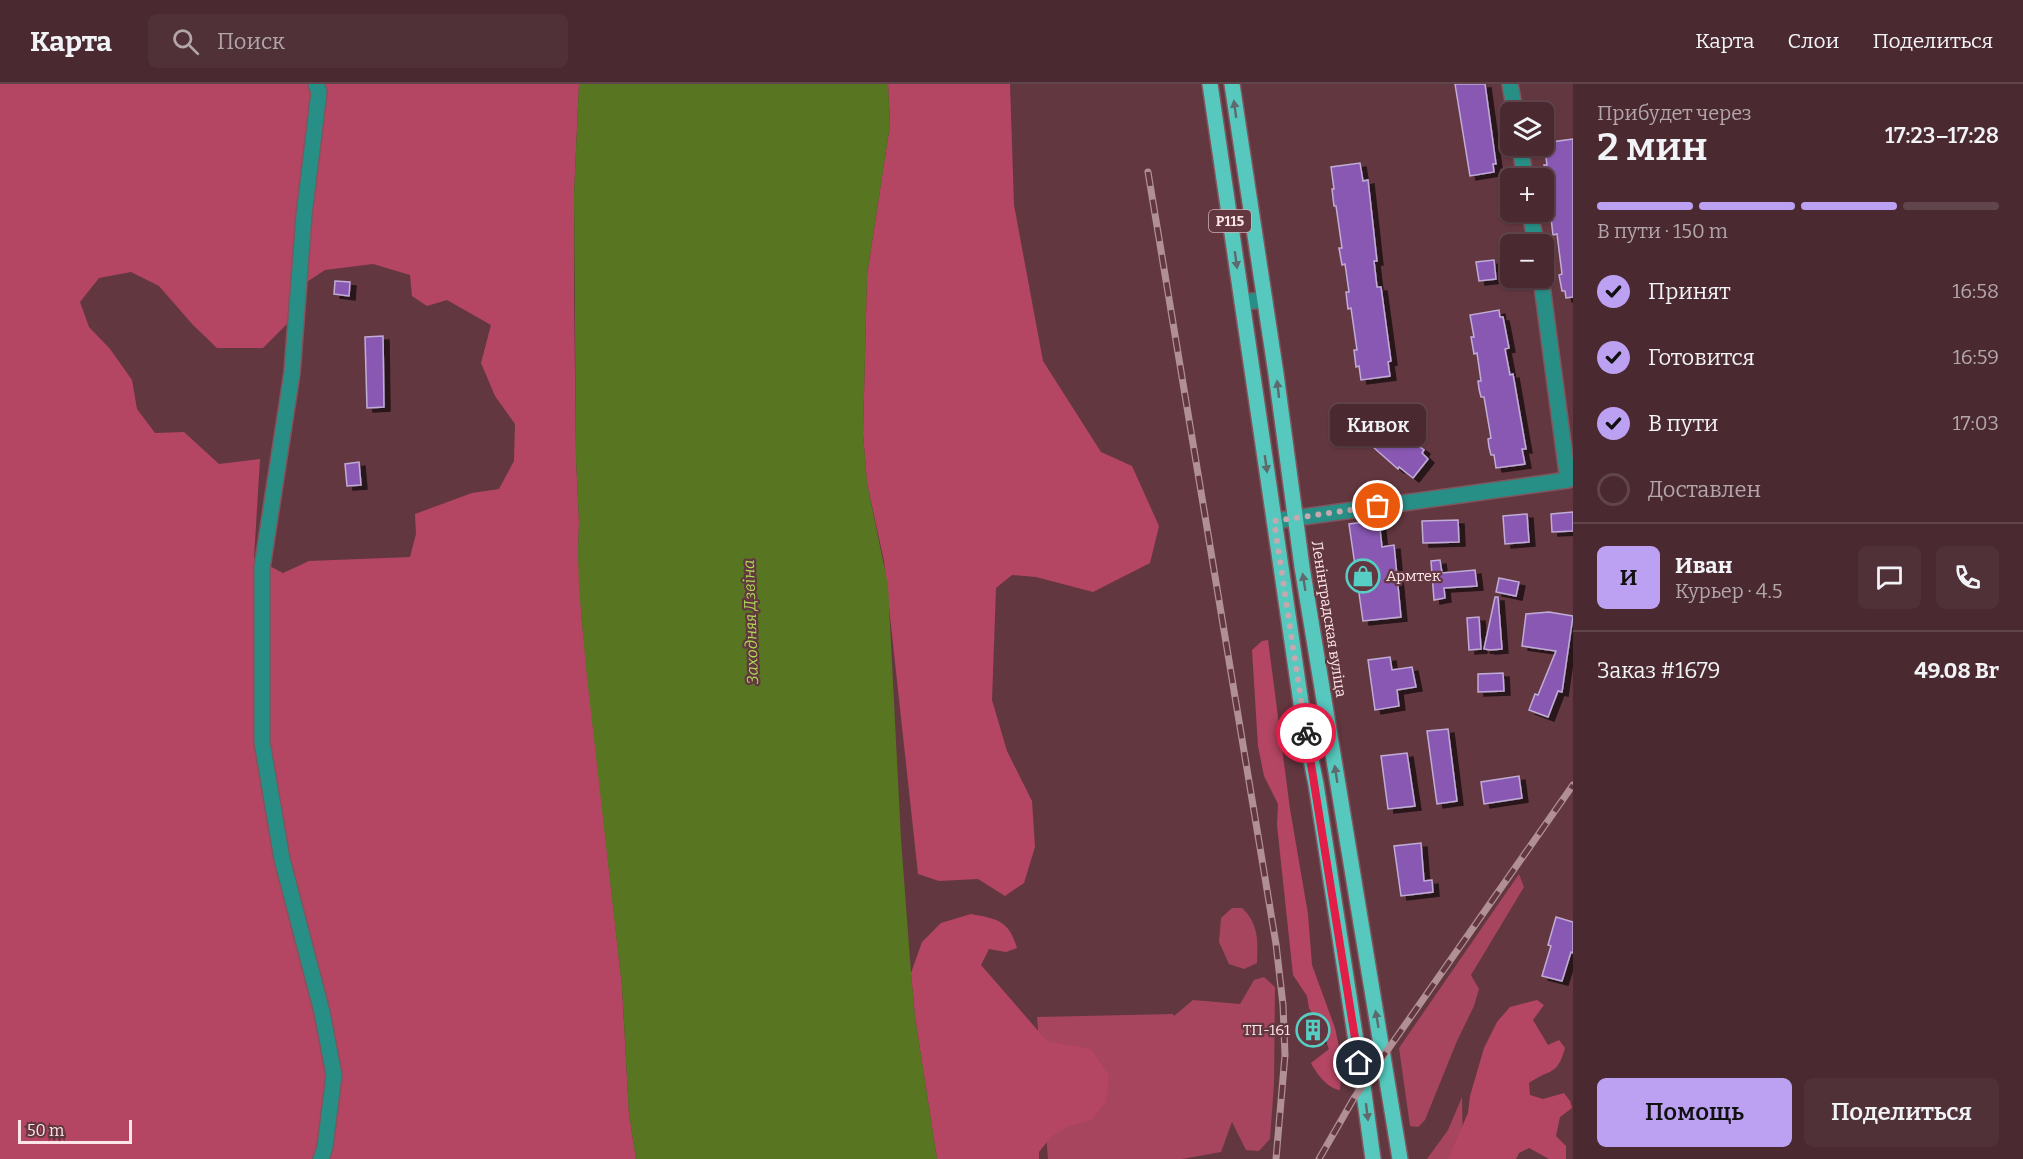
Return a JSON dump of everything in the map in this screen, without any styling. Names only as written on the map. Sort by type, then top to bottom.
[{"type":"main road","name":"Р115","points":[[1210,84],[1305,730],[1316,784],[1373,1159]]},
{"type":"main road","name":"Ленінградская вуліца","points":[[1232,84],[1295,518],[1400,1159]]},
{"type":"street","points":[[316,84],[319,92],[304,215],[292,373],[262,568],[262,742],[282,859],[322,1012],[334,1075],[325,1147],[321,1159]]},
{"type":"street","points":[[1510,84],[1513,102]]},
{"type":"street","points":[[1218,140],[1239,137]]},
{"type":"street","points":[[1274,521],[1568,480],[1542,288]]},
{"type":"street","points":[[1242,302],[1265,300]]},
{"type":"shaded area","points":[[0,84],[579,84],[574,194],[578,552],[582,623],[622,987],[629,1114],[636,1159],[0,1159]],"holes":[[[373,264],[410,275],[412,296],[427,306],[447,300],[491,325],[481,363],[495,396],[515,424],[514,461],[499,489],[472,493],[415,514],[416,534],[410,557],[309,561],[283,573],[254,558],[260,459],[219,464],[184,432],[155,433],[137,409],[132,380],[110,349],[89,327],[80,302],[99,278],[131,272],[159,286],[193,325],[217,348],[263,348],[287,324],[293,291],[325,270]]]},
{"type":"shaded area","points":[[888,84],[1010,84],[1014,205],[1043,361],[1101,452],[1132,466],[1159,526],[1150,563],[1093,592],[1036,577],[1012,575],[996,588],[992,700],[1007,751],[1032,801],[1035,847],[1024,883],[1005,896],[978,879],[939,881],[918,874],[884,561],[867,483],[863,434],[867,275],[890,125]]},
{"type":"shaded area","points":[[1268,640],[1290,809],[1308,914],[1312,965],[1335,1028],[1342,1061],[1340,1090],[1327,1084],[1311,1063],[1329,1049],[1309,1008],[1307,996],[1293,975],[1277,825],[1278,804],[1264,776],[1258,746],[1252,650],[1262,641]]},
{"type":"shaded area","points":[[1519,874],[1524,887],[1471,975],[1479,989],[1474,1006],[1425,1120],[1418,1127],[1410,1126],[1399,1048]]},
{"type":"shaded area","points":[[1232,908],[1242,908],[1248,914],[1256,934],[1257,963],[1244,969],[1229,964],[1219,942],[1221,918]]},
{"type":"shaded area","points":[[971,914],[1001,922],[1010,932],[1017,948],[1006,952],[989,949],[981,965],[1047,1041],[1091,1049],[1109,1075],[1106,1102],[1092,1120],[1069,1126],[1051,1137],[1039,1152],[1039,1159],[937,1159],[915,1017],[911,973],[922,942],[941,923]]},
{"type":"shaded area","points":[[1264,977],[1275,987],[1274,1084],[1270,1139],[1259,1151],[1246,1150],[1232,1122],[1221,1152],[1182,1159],[1048,1159],[1037,1017],[1173,1014],[1174,1016],[1193,1000],[1240,1004],[1254,980]]},
{"type":"shaded area","points":[[1537,1000],[1544,1005],[1533,1020],[1548,1045],[1559,1040],[1565,1048],[1556,1068],[1529,1083],[1530,1095],[1543,1099],[1564,1093],[1570,1101],[1572,1108],[1560,1117],[1556,1136],[1566,1146],[1566,1159],[1549,1159],[1529,1148],[1519,1153],[1516,1159],[1448,1159],[1468,1113],[1470,1096],[1484,1048],[1497,1022],[1510,1007]]},
{"type":"shaded area","points":[[1462,1097],[1463,1159],[1427,1159],[1448,1130]]},
{"type":"water","name":"Заходняя Дзвіна","points":[[579,84],[888,84],[890,125],[867,275],[863,434],[867,483],[888,585],[901,839],[911,973],[915,1017],[937,1159],[636,1159],[629,1114],[622,987],[579,588],[574,194]]},
{"type":"building","points":[[1455,84],[1485,84],[1496,164],[1493,164],[1494,172],[1470,176]]},
{"type":"building","points":[[1573,139],[1573,297],[1566,298],[1559,275],[1562,274],[1557,234],[1553,234],[1551,222],[1554,222],[1554,168],[1544,168],[1544,165],[1547,165],[1546,156],[1554,156],[1554,142]]},
{"type":"building","points":[[1360,163],[1363,181],[1368,180],[1377,261],[1374,261],[1377,287],[1381,287],[1391,361],[1388,362],[1390,376],[1361,380],[1359,366],[1356,367],[1354,350],[1357,350],[1351,308],[1348,309],[1346,292],[1349,292],[1345,264],[1342,265],[1339,248],[1342,248],[1336,206],[1334,206],[1331,167]]},
{"type":"building","points":[[1494,260],[1496,279],[1479,281],[1476,262]]},
{"type":"building","points":[[335,281],[350,282],[349,296],[334,294]]},
{"type":"building","points":[[1499,310],[1500,317],[1503,317],[1509,348],[1505,349],[1510,375],[1513,374],[1526,449],[1522,449],[1525,464],[1496,468],[1494,455],[1491,455],[1489,447],[1488,439],[1491,438],[1484,397],[1481,397],[1479,389],[1478,381],[1481,381],[1477,353],[1474,354],[1471,337],[1474,337],[1470,315]]},
{"type":"building","points":[[383,336],[384,407],[367,408],[365,337]]},
{"type":"building","points":[[1388,428],[1400,437],[1402,434],[1424,450],[1422,453],[1428,459],[1413,478],[1399,467],[1398,469],[1373,447]]},
{"type":"building","points":[[359,462],[361,485],[347,486],[345,464]]},
{"type":"building","points":[[1573,512],[1573,531],[1552,532],[1551,514]]},
{"type":"building","points":[[1527,514],[1529,542],[1505,544],[1503,516]]},
{"type":"building","points":[[1379,520],[1382,547],[1394,545],[1401,617],[1363,621],[1349,524]]},
{"type":"building","points":[[1458,520],[1459,542],[1423,543],[1422,521]]},
{"type":"building","points":[[1440,560],[1442,573],[1475,570],[1477,586],[1444,588],[1445,598],[1434,600],[1431,561]]},
{"type":"building","points":[[1499,578],[1519,582],[1516,596],[1496,592]]},
{"type":"building","points":[[1495,597],[1498,597],[1502,649],[1490,650],[1484,649]]},
{"type":"building","points":[[1549,612],[1573,616],[1562,692],[1558,691],[1548,717],[1529,710],[1535,694],[1538,695],[1556,651],[1522,646],[1526,614]]},
{"type":"building","points":[[1479,617],[1481,649],[1469,650],[1467,618]]},
{"type":"building","points":[[1390,657],[1392,670],[1412,667],[1416,687],[1397,690],[1399,706],[1375,710],[1368,660]]},
{"type":"building","points":[[1503,673],[1504,691],[1478,692],[1478,674]]},
{"type":"building","points":[[1448,729],[1457,801],[1437,804],[1427,731]]},
{"type":"building","points":[[1407,753],[1415,806],[1388,809],[1381,756]]},
{"type":"building","points":[[1519,776],[1522,798],[1484,804],[1481,782]]},
{"type":"building","points":[[1421,843],[1424,881],[1432,880],[1433,892],[1401,896],[1394,846]]},
{"type":"building","points":[[1556,917],[1573,922],[1573,953],[1571,952],[1562,981],[1542,976],[1551,946],[1548,945]]},
{"type":"building","name":"ТП-161","points":[[1317,1019],[1320,1039],[1308,1041],[1305,1021]]},
{"type":"railway","points":[[1148,172],[1276,944],[1283,1005],[1285,1055],[1276,1159]]},
{"type":"railway","points":[[1319,1159],[1354,1098],[1573,785]]},
{"type":"way so far","points":[[1306,733],[1274,521],[1378,506]]},
{"type":"place","name":"Кивок","points":[[1378,506]]},
{"type":"place","name":"Армтек","points":[[1363,576]]},
{"type":"place","name":"ТП-161","points":[[1313,1030]]},
{"type":"route","points":[[1306,733],[1359,1063]]}]
